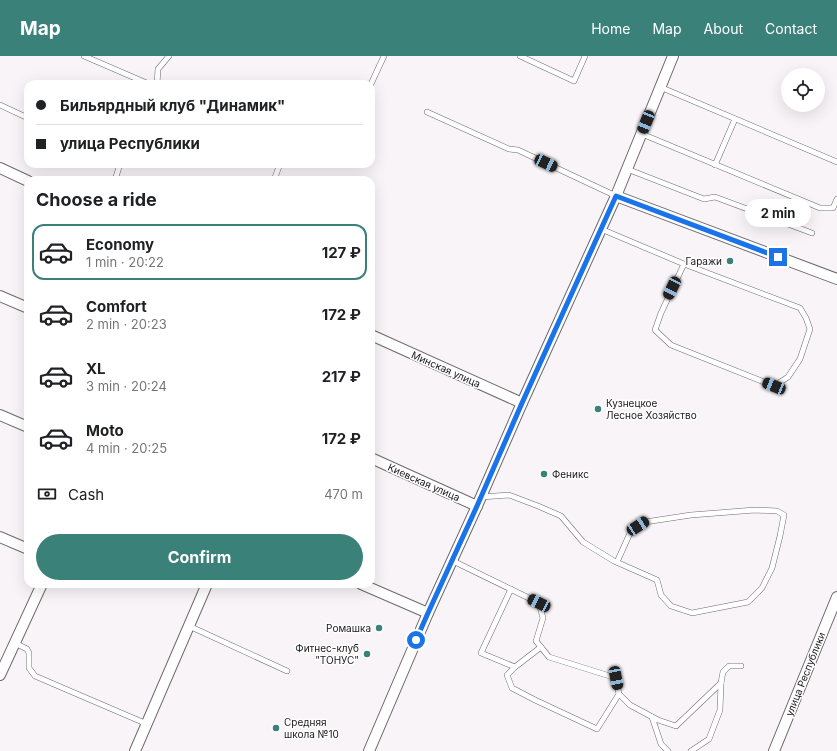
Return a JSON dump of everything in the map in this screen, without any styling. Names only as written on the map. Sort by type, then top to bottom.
[{"type":"street","points":[[369,751],[428,613],[453,561],[522,403],[616,196],[673,56]]},
{"type":"street","points":[[0,168],[24,179]]},
{"type":"street","points":[[616,196],[837,279]]},
{"type":"street","points":[[0,296],[24,306]]},
{"type":"street","name":"Минская улица","points":[[375,337],[522,403]]},
{"type":"street","points":[[0,414],[24,425]]},
{"type":"street","name":"Киевская улица","points":[[375,460],[479,502]]},
{"type":"street","points":[[0,537],[24,547]]},
{"type":"street","points":[[0,675],[4,657],[15,643],[40,588]]},
{"type":"street","points":[[135,751],[205,588]]},
{"type":"street","points":[[370,588],[428,613]]},
{"type":"street","name":"улица Республики","points":[[774,751],[837,597]]},
{"type":"lane","points":[[84,56],[140,80]]},
{"type":"lane","points":[[157,80],[158,69],[169,56]]},
{"type":"lane","points":[[373,80],[384,56]]},
{"type":"lane","points":[[520,56],[574,81],[585,56]]},
{"type":"lane","points":[[660,87],[837,162]]},
{"type":"lane","points":[[0,106],[24,116]]},
{"type":"lane","points":[[427,112],[509,149],[518,150],[616,196]]},
{"type":"lane","points":[[715,165],[735,119]]},
{"type":"lane","points":[[642,134],[820,208],[833,208],[837,199]]},
{"type":"lane","points":[[627,169],[704,199],[715,197],[812,233]]},
{"type":"lane","points":[[601,229],[684,264],[800,308],[810,329],[800,359],[788,377],[774,386],[671,345],[655,330],[661,313],[684,264]]},
{"type":"lane","points":[[479,502],[509,496],[538,506],[560,516],[583,542],[617,562],[657,580],[661,595],[671,606],[692,613],[748,602],[762,588],[772,568],[784,515],[777,511],[755,510],[691,515],[646,522],[631,531],[617,562]]},
{"type":"lane","points":[[453,561],[539,603],[542,618],[536,641],[549,657],[616,678],[620,694],[630,704],[658,720],[676,726],[720,683]]},
{"type":"lane","points":[[511,589],[481,653],[515,666]]},
{"type":"lane","points":[[189,626],[287,671]]},
{"type":"lane","points":[[15,643],[27,649],[29,653],[29,668],[35,676],[147,724]]},
{"type":"lane","points":[[541,647],[515,666],[506,675],[512,688],[597,729],[620,694]]},
{"type":"lane","points":[[691,751],[709,739],[720,710],[720,683],[723,672],[729,666],[741,666]]},
{"type":"lane","points":[[652,717],[661,744],[668,751]]},
{"type":"place","name":"Гаражи","points":[[730,261]]},
{"type":"place","name":"Кузнецкое Лесное Хозяйство","points":[[598,409]]},
{"type":"place","name":"Феникс","points":[[544,474]]},
{"type":"place","name":"Ромашка","points":[[379,628]]},
{"type":"place","name":"Фитнес-клуб \"ТОНУС\"","points":[[367,654]]},
{"type":"place","name":"Средняя школа №10","points":[[276,728]]},
{"type":"route","points":[[416,640],[453,561],[522,403],[616,196],[778,257]]}]
